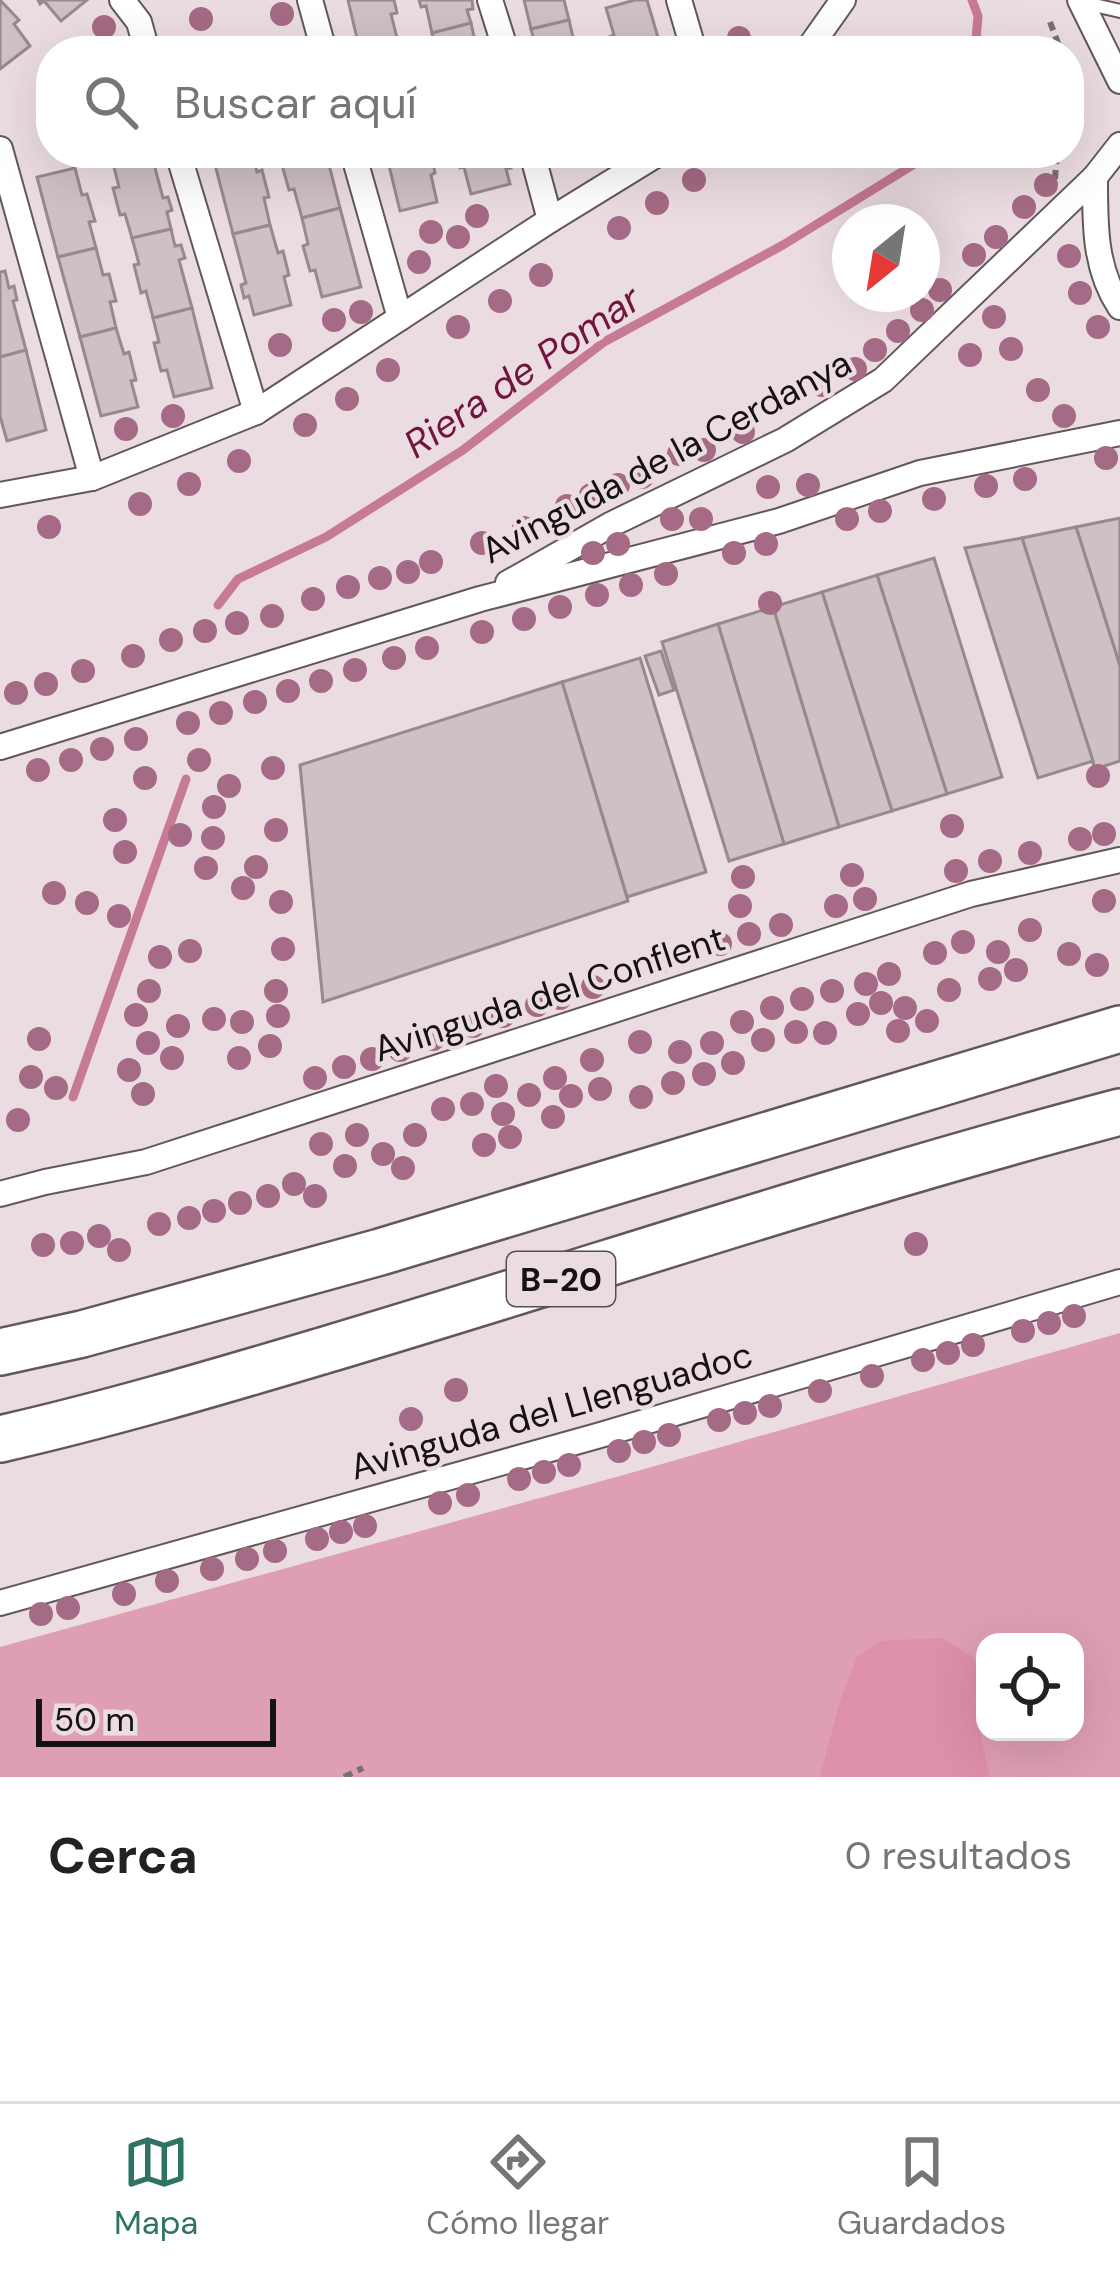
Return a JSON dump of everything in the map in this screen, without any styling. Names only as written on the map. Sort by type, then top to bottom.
[{"type":"highway","name":"B-20","points":[[0,1352],[380,1252],[1120,1029]]},
{"type":"highway","name":"B-20","points":[[0,1439],[106,1414],[534,1288],[970,1151],[1120,1112]]},
{"type":"street","points":[[122,0],[139,22],[143,36]]},
{"type":"street","points":[[310,0],[320,36]]},
{"type":"street","points":[[490,0],[501,36]]},
{"type":"street","points":[[679,0],[690,36]]},
{"type":"street","points":[[818,36],[843,0]]},
{"type":"street","points":[[1080,1],[1120,81]]},
{"type":"street","name":"Avinguda de la Cerdanya","points":[[480,598],[612,524],[785,440],[883,380],[1095,177],[1120,145]]},
{"type":"street","points":[[0,149],[92,478]]},
{"type":"street","points":[[183,168],[256,412]]},
{"type":"street","points":[[357,168],[400,318]]},
{"type":"street","points":[[536,168],[550,220]]},
{"type":"street","points":[[0,495],[92,478],[256,412],[635,168]]},
{"type":"street","points":[[1095,177],[1095,238],[1108,289],[1120,307]]},
{"type":"street","name":"Avinguda de la Cerdanya","points":[[0,747],[480,598],[779,521],[920,473],[1120,433]]},
{"type":"street","name":"Avinguda del Conflent","points":[[0,1194],[146,1162],[970,893],[1120,860]]},
{"type":"street","name":"Avinguda del Llenguadoc","points":[[0,1603],[597,1436],[1120,1282]]},
{"type":"lane","points":[[1080,1],[1120,11]]},
{"type":"path","points":[[1050,22],[1055,36]]},
{"type":"path","points":[[1054,183],[1056,168]]},
{"type":"path","points":[[344,1777],[363,1768]]},
{"type":"shaded area","points":[[1120,1333],[1120,1777],[0,1777],[0,1647]]},
{"type":"shaded area","points":[[941,1638],[972,1656],[976,1663],[976,1741],[982,1741],[990,1777],[820,1777],[857,1657],[880,1641]]},
{"type":"building","points":[[0,0],[19,20],[14,24],[30,46],[0,69]]},
{"type":"building","points":[[38,0],[87,0],[61,21]]},
{"type":"building","points":[[348,0],[394,0],[397,13],[391,14],[396,36],[356,36]]},
{"type":"building","points":[[419,0],[472,0],[473,9],[467,10],[471,23],[432,33],[426,6],[421,7]]},
{"type":"building","points":[[524,0],[564,0],[569,20],[531,29]]},
{"type":"building","points":[[647,0],[658,36],[612,36],[606,8]]},
{"type":"building","points":[[569,20],[573,36],[533,36],[531,29]]},
{"type":"building","points":[[471,23],[474,36],[433,36]]},
{"type":"building","points":[[75,168],[95,221],[89,222],[96,248],[58,257],[37,177]]},
{"type":"building","points":[[114,168],[155,168],[163,198],[168,197],[172,210],[167,212],[171,229],[132,238],[113,188],[119,187]]},
{"type":"building","points":[[216,168],[262,170],[270,225],[233,234]]},
{"type":"building","points":[[283,168],[330,168],[340,208],[302,218],[294,189],[289,190]]},
{"type":"building","points":[[390,168],[434,168],[431,175],[437,202],[400,211]]},
{"type":"building","points":[[464,168],[511,168],[506,169],[510,184],[471,194]]},
{"type":"building","points":[[340,208],[361,287],[322,297],[303,246],[308,244],[302,218]]},
{"type":"building","points":[[270,225],[278,253],[283,251],[291,305],[254,315],[249,296],[244,298],[241,285],[246,283],[233,234]]},
{"type":"building","points":[[171,229],[175,246],[181,245],[185,258],[179,260],[192,308],[153,318],[146,291],[141,293],[132,238]]},
{"type":"building","points":[[96,248],[116,301],[110,302],[116,328],[80,337],[58,257]]},
{"type":"building","points":[[5,271],[9,288],[14,286],[17,300],[13,301],[26,350],[0,357],[0,272]]},
{"type":"building","points":[[192,308],[212,388],[174,397],[167,370],[161,371],[153,318]]},
{"type":"building","points":[[116,328],[124,354],[129,352],[138,407],[101,416],[80,337]]},
{"type":"building","points":[[26,350],[46,430],[7,441],[0,416],[0,357]]},
{"type":"building","points":[[1120,518],[1120,666],[1076,527]]},
{"type":"building","points":[[1076,527],[1120,666],[1120,761],[1095,769],[1022,538]]},
{"type":"building","points":[[1022,538],[1093,761],[1038,778],[965,548]]},
{"type":"building","points":[[934,558],[1002,777],[947,794],[877,575]]},
{"type":"building","points":[[877,575],[947,794],[892,811],[822,592]]},
{"type":"building","points":[[822,592],[892,811],[839,827],[773,607]]},
{"type":"building","points":[[773,607],[839,827],[784,844],[718,624]]},
{"type":"building","points":[[718,624],[784,844],[729,861],[662,642]]},
{"type":"building","points":[[661,651],[674,690],[659,695],[645,656]]},
{"type":"building","points":[[640,658],[706,872],[627,897],[562,682]]},
{"type":"building","points":[[562,682],[628,901],[323,1002],[300,765]]},
{"type":"waterway","name":"Riera de Pomar","points":[[972,0],[978,16],[976,36]]},
{"type":"waterway","name":"Riera de Pomar","points":[[218,605],[238,579],[326,537],[463,450],[604,342],[783,245],[908,168]]},
{"type":"waterway","name":"Riera de Pomar","points":[[73,1097],[186,779]]}]
